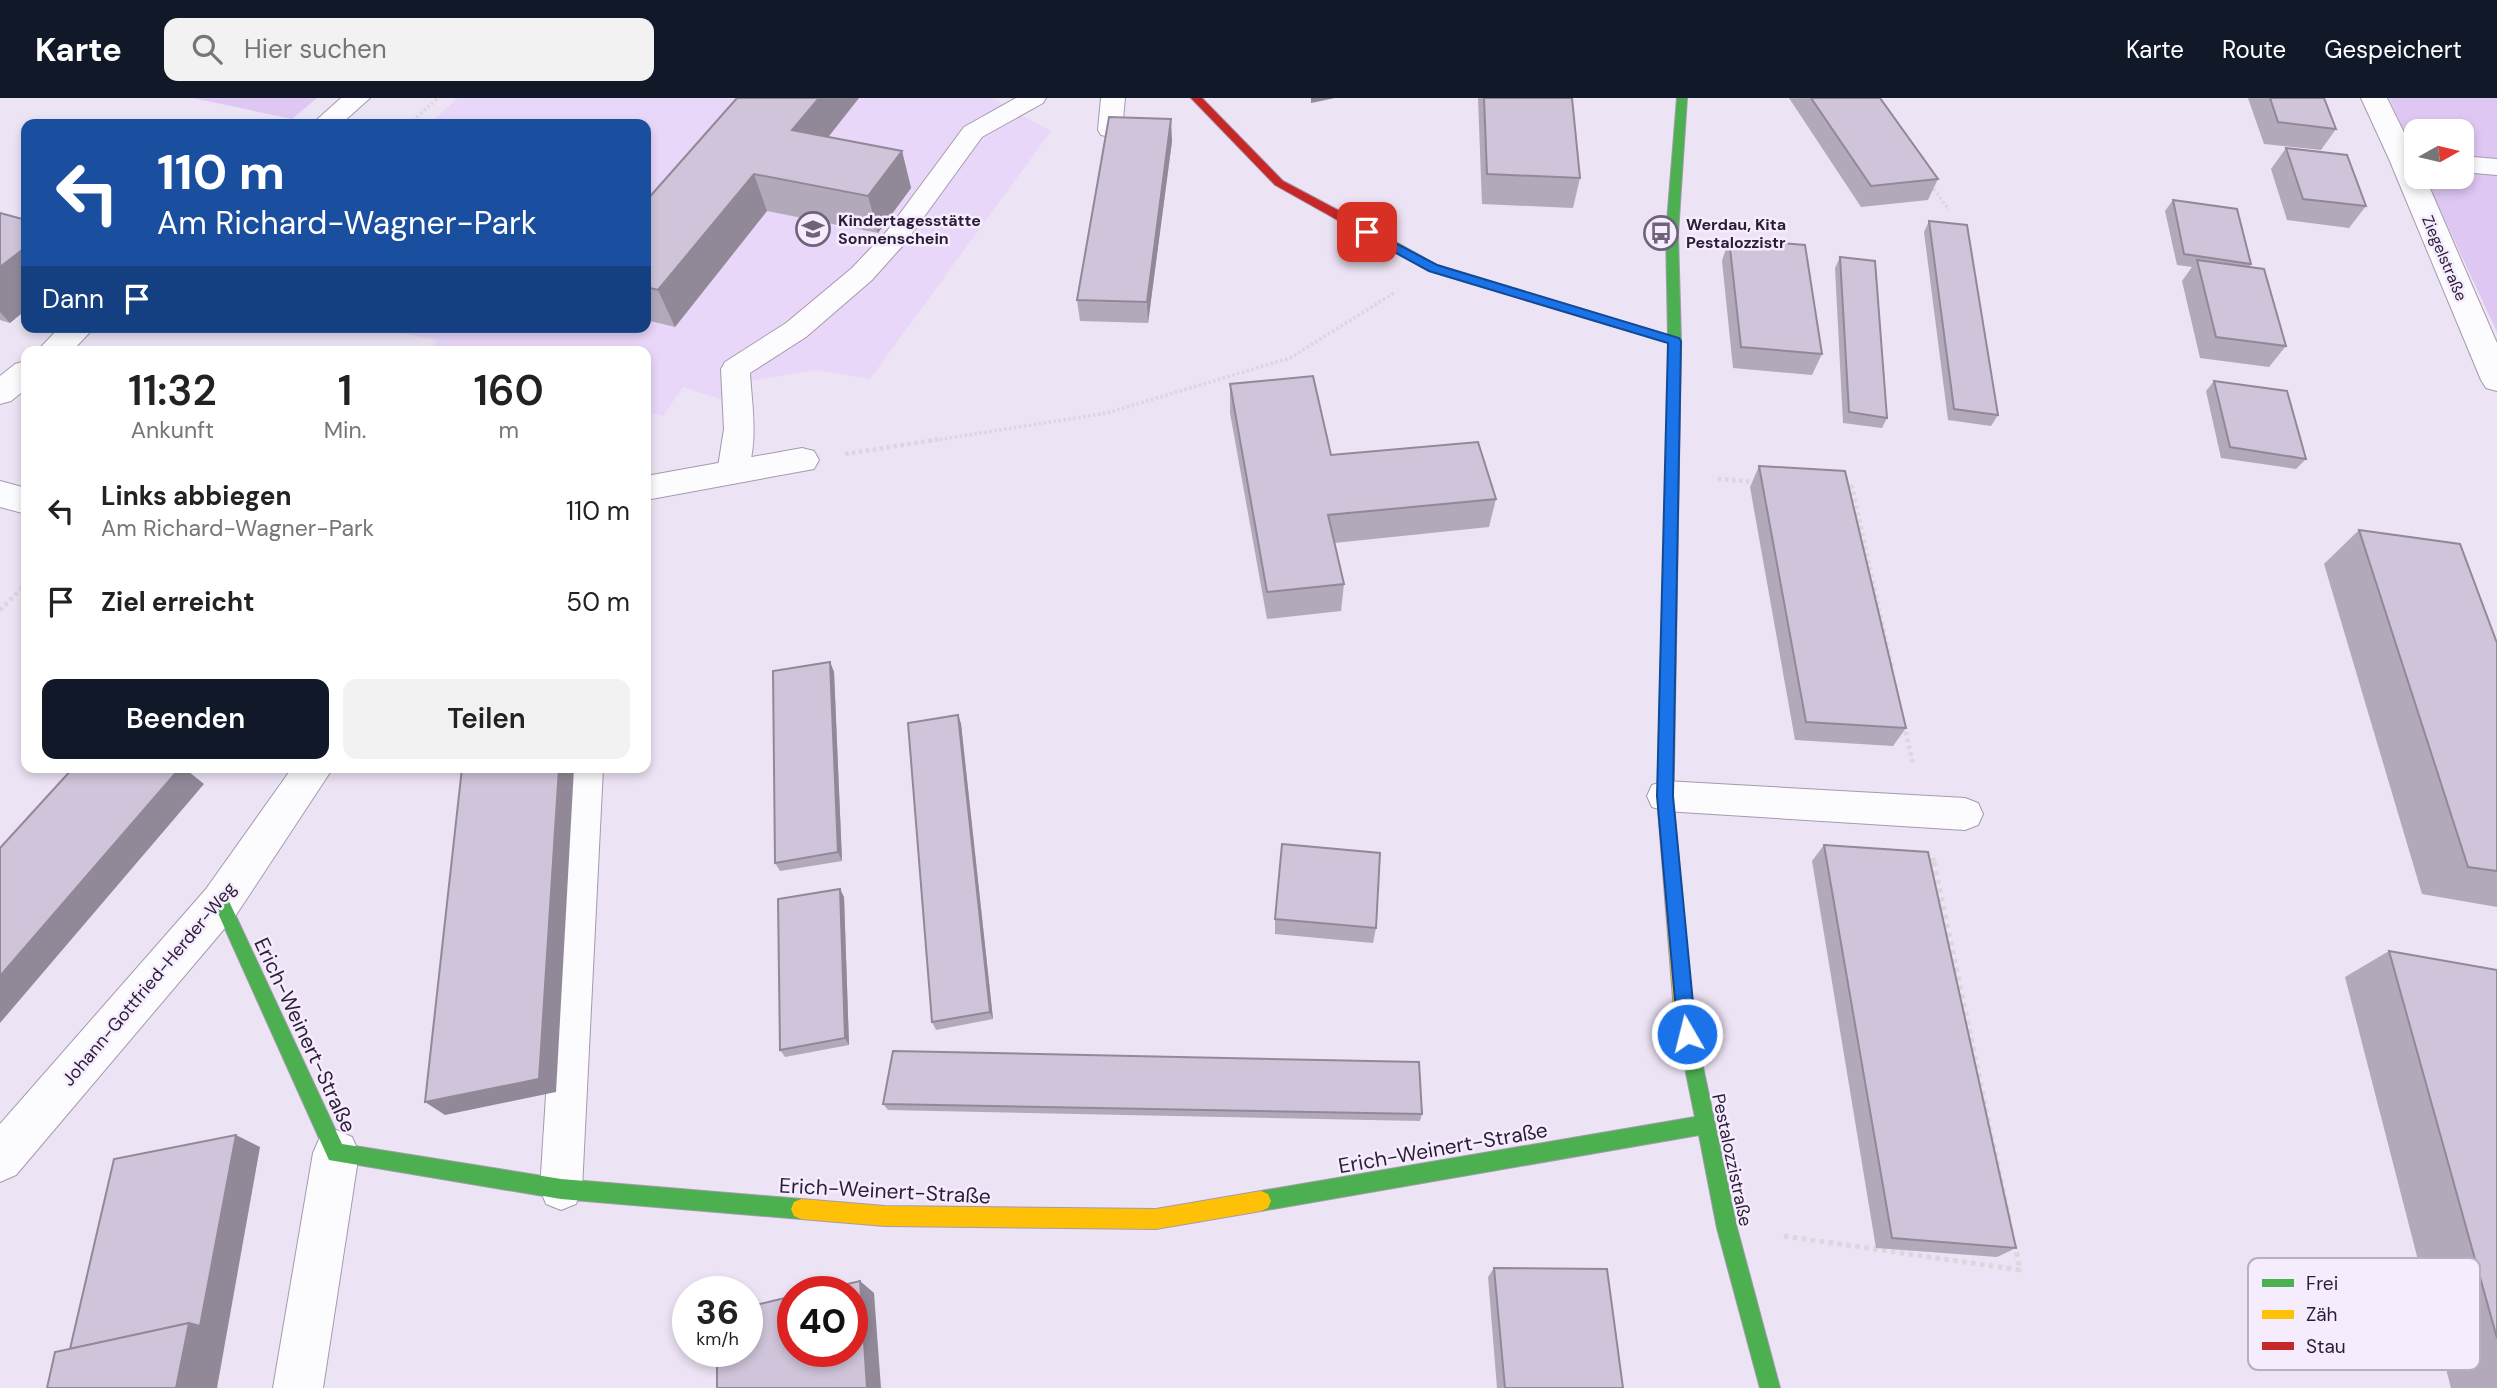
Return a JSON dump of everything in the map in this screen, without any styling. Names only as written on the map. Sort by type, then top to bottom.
[{"type":"street","points":[[331,119],[357,98]]},
{"type":"street","points":[[1196,98],[1279,183],[1433,268],[1675,341]]},
{"type":"street","name":"Pestalozzistraße","points":[[1682,98],[1672,234],[1675,341],[1665,796],[1683,1011],[1704,1125],[1727,1227],[1770,1388]]},
{"type":"street","name":"Ziegelstraße","points":[[2374,98],[2404,149]]},
{"type":"street","name":"Ziegelstraße","points":[[2422,189],[2497,380]]},
{"type":"street","points":[[58,346],[73,333]]},
{"type":"street","points":[[0,393],[21,376]]},
{"type":"street","points":[[651,487],[803,460]]},
{"type":"street","points":[[0,494],[21,500]]},
{"type":"street","name":"Johann-Gottfried-Herder-Weg","points":[[0,1159],[221,902],[311,773]]},
{"type":"street","name":"Erich-Weinert-Straße","points":[[221,902],[336,1153],[561,1189],[885,1216],[1156,1219],[1704,1125]]},
{"type":"street","points":[[298,1388],[336,1153]]},
{"type":"lane","points":[[732,472],[739,429],[735,369],[796,330],[862,274],[896,237],[972,132],[1034,98]]},
{"type":"lane","points":[[1110,130],[1113,98]]},
{"type":"lane","points":[[2474,165],[2497,167]]},
{"type":"lane","points":[[561,1189],[585,773]]},
{"type":"lane","points":[[1665,796],[1965,814]]},
{"type":"path","points":[[414,119],[438,98]]},
{"type":"path","points":[[1925,177],[1949,211]]},
{"type":"path","points":[[803,460],[1107,414],[1290,358],[1433,268]]},
{"type":"path","points":[[1671,476],[1769,482]]},
{"type":"path","points":[[1838,486],[1852,487],[1894,677]]},
{"type":"path","points":[[0,610],[21,589]]},
{"type":"path","points":[[1903,717],[2012,1229]]},
{"type":"path","points":[[1727,1227],[2020,1270],[2015,1243]]},
{"type":"shaded area","points":[[193,98],[317,98],[292,119]]},
{"type":"shaded area","name":"Kindertagesstätte Sonnenschein","points":[[458,98],[991,98],[1051,131],[870,379],[817,370],[737,383],[720,399],[683,387],[663,416],[651,413],[651,346],[433,346],[437,340],[401,333],[651,333],[651,119],[435,119]]},
{"type":"shaded area","points":[[2389,98],[2497,98],[2497,332],[2431,189],[2474,189],[2474,119],[2404,119],[2404,131]]},
{"type":"building","points":[[737,98],[819,98],[792,130],[902,151],[868,196],[754,174],[658,290],[651,288],[651,195]]},
{"type":"building","points":[[1484,98],[1572,98],[1580,178],[1487,174]]},
{"type":"building","points":[[1811,98],[1880,98],[1938,179],[1871,186]]},
{"type":"building","points":[[2270,98],[2324,98],[2336,129],[2278,122]]},
{"type":"building","points":[[1109,117],[1171,119],[1147,302],[1077,300]]},
{"type":"building","points":[[2286,148],[2347,155],[2366,206],[2303,199]]},
{"type":"building","points":[[2173,200],[2237,209],[2251,264],[2184,254]]},
{"type":"building","points":[[0,213],[21,219],[21,251],[0,267]]},
{"type":"building","points":[[1929,221],[1967,225],[1998,415],[1954,409]]},
{"type":"building","points":[[1729,239],[1805,245],[1822,354],[1741,347]]},
{"type":"building","points":[[1840,257],[1875,261],[1887,418],[1849,412]]},
{"type":"building","points":[[2197,260],[2264,269],[2286,346],[2216,337]]},
{"type":"building","points":[[1313,376],[1331,455],[1478,442],[1496,499],[1328,515],[1344,584],[1267,592],[1230,384]]},
{"type":"building","points":[[2214,381],[2287,391],[2306,459],[2230,447]]},
{"type":"building","points":[[1759,466],[1845,471],[1906,728],[1806,722]]},
{"type":"building","points":[[2359,530],[2460,544],[2497,643],[2497,871],[2468,867]]},
{"type":"building","points":[[830,662],[838,852],[775,863],[773,671]]},
{"type":"building","points":[[958,715],[990,1012],[932,1022],[908,723]]},
{"type":"building","points":[[68,773],[176,773],[0,976],[0,848]]},
{"type":"building","points":[[461,773],[559,773],[539,1079],[425,1102]]},
{"type":"building","points":[[1282,844],[1380,853],[1376,928],[1275,919]]},
{"type":"building","points":[[1824,845],[1928,852],[2016,1248],[1892,1238]]},
{"type":"building","points":[[840,889],[845,1038],[780,1050],[778,899]]},
{"type":"building","points":[[2389,951],[2497,970],[2497,1338],[2480,1277],[2480,1258],[2475,1258]]},
{"type":"building","points":[[893,1051],[1419,1062],[1422,1114],[883,1104]]},
{"type":"building","points":[[236,1135],[200,1326],[189,1323],[70,1349],[114,1159]]},
{"type":"building","points":[[1494,1268],[1607,1269],[1623,1388],[1505,1388]]},
{"type":"building","points":[[777,1300],[777,1367],[866,1367],[867,1388],[717,1388],[717,1367],[763,1367],[763,1303]]},
{"type":"building","points":[[189,1323],[176,1388],[47,1388],[55,1352]]},
{"type":"traffic: fast","points":[[1666,768],[1675,341],[1672,234],[1682,98]]},
{"type":"traffic: fast","points":[[1345,219],[1433,268],[1675,341]]},
{"type":"traffic: fast","points":[[221,902],[336,1153],[561,1189],[801,1209]]},
{"type":"traffic: fast","points":[[1690,1048],[1727,1228],[1770,1388]]},
{"type":"traffic: fast","points":[[1261,1201],[1704,1125]]},
{"type":"traffic: slow","points":[[1666,768],[1665,796],[1683,1011],[1690,1048]]},
{"type":"traffic: slow","points":[[801,1209],[885,1216],[1156,1219],[1261,1201]]},
{"type":"traffic: jam","points":[[1196,98],[1279,183],[1345,219]]},
{"type":"place","name":"Kindertagesstätte Sonnenschein","points":[[813,229]]},
{"type":"place","name":"Werdau, Kita Pestalozzistr","points":[[1661,233]]},
{"type":"route","points":[[1367,232],[1433,268],[1675,341],[1665,796],[1687,1034]]}]
